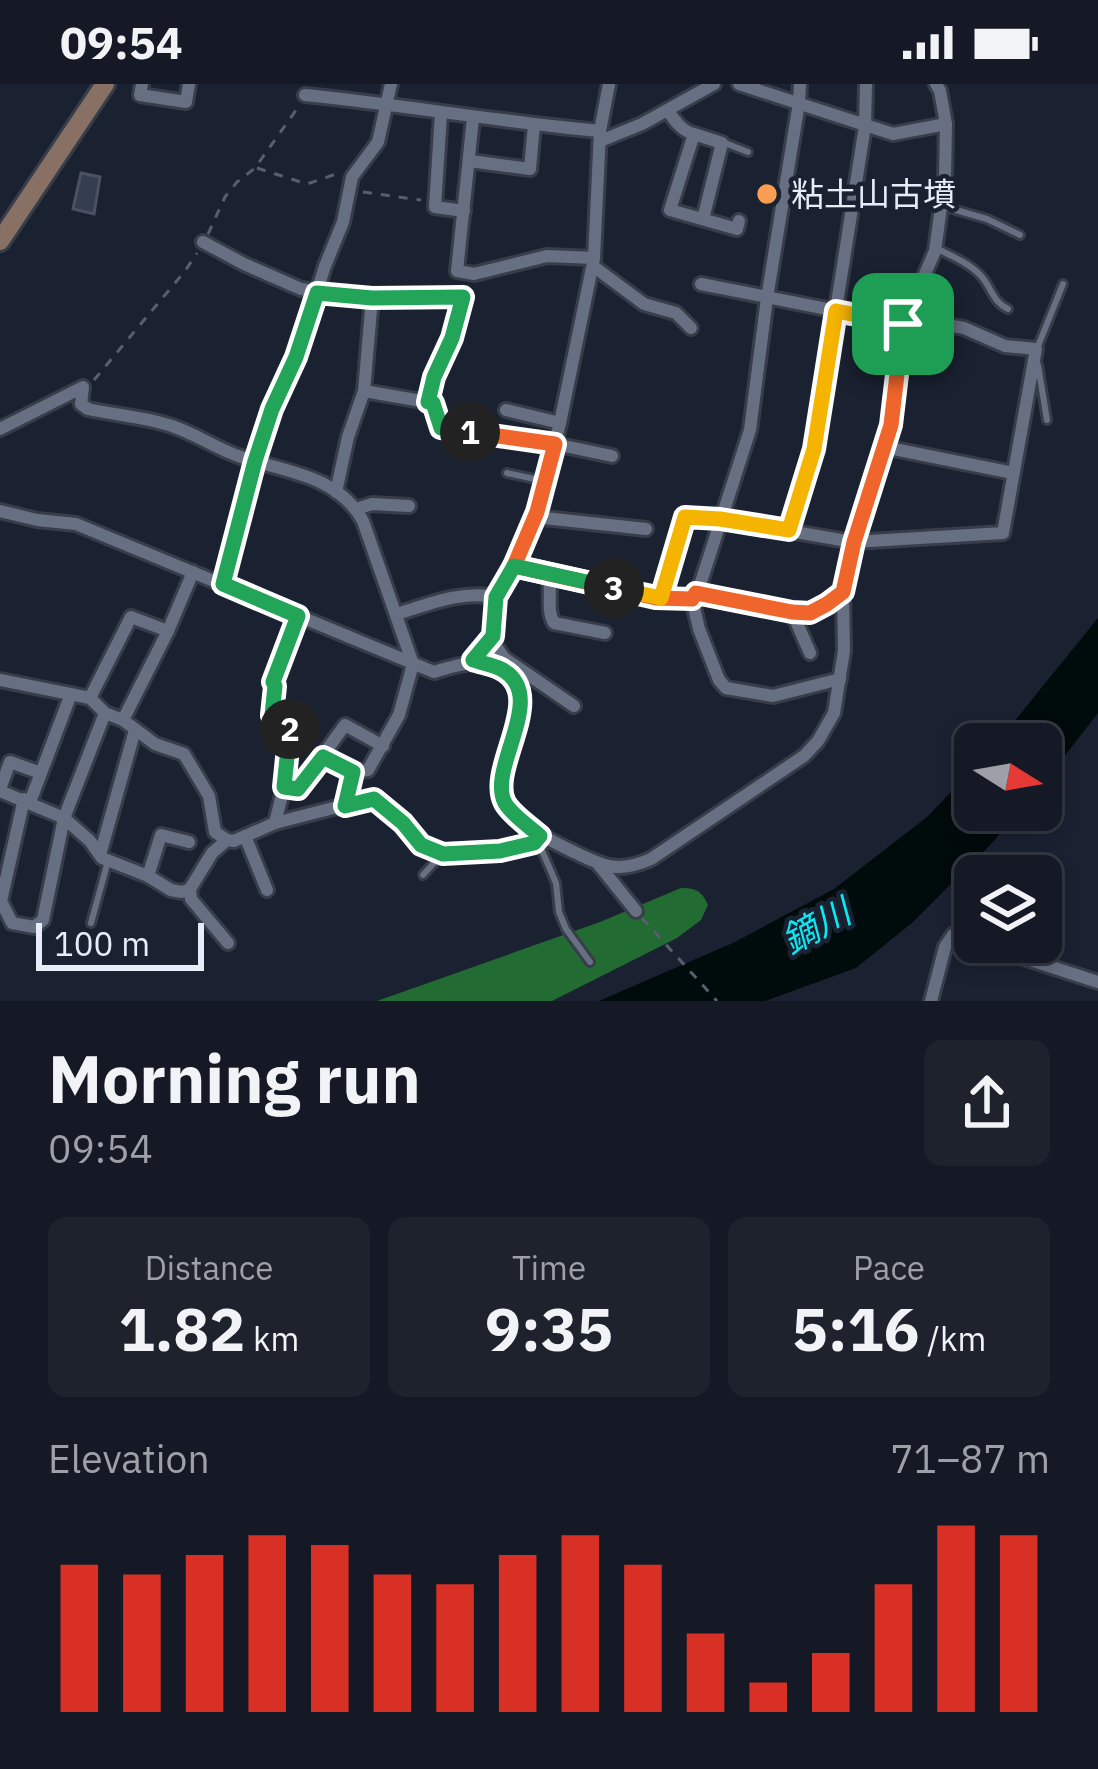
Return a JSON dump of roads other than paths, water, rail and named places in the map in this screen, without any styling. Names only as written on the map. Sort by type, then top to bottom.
[{"type":"street","points":[[1,238],[105,84]]},
{"type":"street","points":[[142,84],[140,95],[186,103],[189,84]]},
{"type":"street","points":[[223,584],[272,409],[296,357],[356,172],[378,142],[391,84]]},
{"type":"street","points":[[0,511],[76,524],[434,672],[473,660],[491,639],[496,597],[535,517],[560,423],[594,262],[600,136],[609,84]]},
{"type":"street","points":[[305,95],[600,136],[668,111],[714,84]]},
{"type":"street","points":[[739,84],[893,134],[946,124]]},
{"type":"street","points":[[800,84],[750,430],[694,596],[700,629],[726,688],[773,696],[840,679]]},
{"type":"street","points":[[789,530],[814,449],[865,126],[866,84]]},
{"type":"street","points":[[473,660],[504,670],[521,702],[501,780],[504,802],[540,836],[614,869],[650,859],[804,756],[818,741],[834,713],[845,622],[843,592],[891,425],[903,324],[936,248],[946,124],[936,84]]},
{"type":"street","points":[[668,111],[687,133],[722,143],[704,220]]},
{"type":"street","points":[[441,113],[435,207],[464,211]]},
{"type":"street","points":[[473,118],[457,271],[474,274],[547,256],[594,262],[644,304],[676,313],[691,328]]},
{"type":"street","points":[[470,161],[530,170],[534,125]]},
{"type":"street","points":[[694,134],[670,210],[737,229],[739,220]]},
{"type":"street","points":[[203,242],[317,293],[463,297]]},
{"type":"street","points":[[700,284],[903,324],[964,328],[1005,346],[1036,349],[1003,533],[854,542],[720,519]]},
{"type":"street","points":[[336,492],[364,392],[372,298]]},
{"type":"street","points":[[0,429],[82,387],[81,404],[88,409],[167,424],[225,451],[292,469],[315,478],[356,509],[413,664],[399,716],[368,770],[353,772],[323,757]]},
{"type":"street","points":[[364,392],[433,403],[441,428],[612,456]]},
{"type":"street","points":[[506,410],[560,423]]},
{"type":"street","points":[[884,447],[1013,473]]},
{"type":"street","points":[[356,509],[372,504],[409,506]]},
{"type":"street","points":[[535,517],[646,529]]},
{"type":"street","points":[[514,566],[661,598],[694,596],[792,612],[810,613],[843,592]]},
{"type":"street","points":[[123,721],[193,572]]},
{"type":"street","points":[[548,573],[554,623],[605,633]]},
{"type":"street","points":[[398,614],[451,597],[496,597]]},
{"type":"street","points":[[792,612],[810,652]]},
{"type":"street","points":[[90,698],[130,616],[168,631]]},
{"type":"street","points":[[275,823],[292,730],[272,715],[273,682],[298,616]]},
{"type":"street","points":[[491,639],[504,658],[574,706]]},
{"type":"street","points":[[0,680],[90,698],[155,744],[184,754],[209,796],[215,832],[226,840]]},
{"type":"street","points":[[70,694],[27,801],[1,901],[12,923],[34,927],[44,920],[64,818],[105,713]]},
{"type":"street","points":[[284,787],[298,789],[345,725],[383,746]]},
{"type":"street","points":[[104,858],[135,730]]},
{"type":"street","points":[[41,773],[10,762],[0,790],[64,818],[104,858],[171,890],[190,889]]},
{"type":"street","points":[[345,806],[353,772]]},
{"type":"street","points":[[228,944],[191,899],[190,889],[226,840],[275,823],[374,799],[421,845],[443,854],[500,851],[534,843],[540,836]]},
{"type":"street","points":[[148,877],[161,835],[189,842]]},
{"type":"street","points":[[245,836],[268,890]]},
{"type":"street","points":[[598,864],[636,911]]},
{"type":"street","points":[[931,1001],[945,947],[954,936]]},
{"type":"street","points":[[1035,963],[1098,982]]},
{"type":"lane","points":[[722,143],[748,152]]},
{"type":"lane","points":[[942,206],[1020,235]]},
{"type":"lane","points":[[936,248],[972,267],[999,305],[1008,309]]},
{"type":"lane","points":[[1047,420],[1036,349],[1063,284]]},
{"type":"lane","points":[[507,473],[545,481]]},
{"type":"lane","points":[[661,598],[685,517],[720,519]]},
{"type":"lane","points":[[540,836],[539,846],[556,883],[559,912],[590,962]]},
{"type":"lane","points":[[423,874],[443,854]]},
{"type":"lane","points":[[91,922],[104,858]]},
{"type":"water","points":[[1098,618],[1098,713],[1062,759],[1062,723],[1013,723]]},
{"type":"water","name":"鏑川","points":[[954,789],[954,831],[1002,831],[980,855],[954,855],[954,881],[856,968],[765,1001],[599,1001],[735,942],[834,889],[927,817]]},
{"type":"place","name":"粘土山古墳","points":[[767,194]]}]
